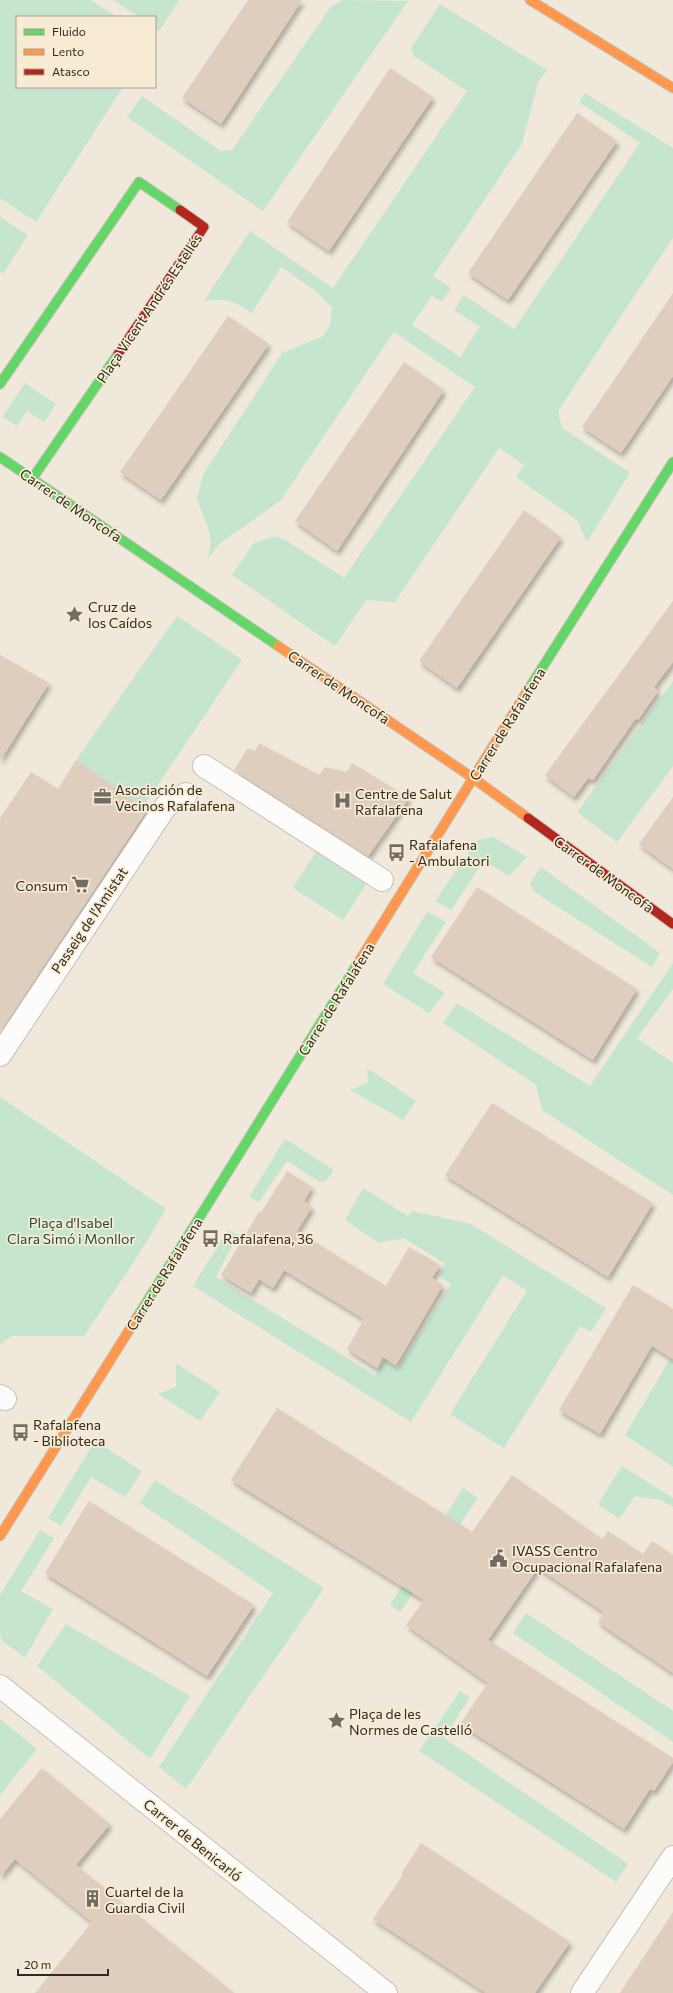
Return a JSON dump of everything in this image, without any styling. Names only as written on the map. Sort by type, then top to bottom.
[{"type":"street","points":[[530,0],[673,88]]},
{"type":"street","name":"Plaça Vicent Andrés Estellés","points":[[0,384],[139,182],[204,227],[32,479]]},
{"type":"street","name":"Carrer de Moncofa","points":[[0,458],[473,778],[673,924]]},
{"type":"street","name":"Carrer de Rafalafena","points":[[0,1536],[473,778],[673,462]]},
{"type":"street","points":[[204,766],[382,880]]},
{"type":"street","name":"Passeig de l'Amistat","points":[[0,1055],[166,806],[186,794]]},
{"type":"street","name":"Carrer de Benicarló","points":[[0,1686],[386,1993]]},
{"type":"street","points":[[582,1993],[673,1858]]},
{"type":"green space","points":[[0,0],[91,0],[115,16],[16,16],[16,88],[122,88],[36,222],[0,198]]},
{"type":"green space","points":[[113,0],[179,0],[159,31],[156,29],[156,16],[137,16]]},
{"type":"green space","points":[[342,0],[408,1],[263,211],[127,117],[142,96],[221,151],[232,150],[330,8]]},
{"type":"green space","points":[[440,4],[547,70],[538,82],[522,144],[433,276],[451,288],[442,302],[432,296],[412,325],[460,357],[480,327],[454,310],[464,295],[514,329],[640,143],[579,102],[585,93],[673,148],[673,238],[558,411],[562,428],[630,473],[587,542],[577,520],[516,477],[524,465],[499,448],[395,602],[366,600],[335,646],[232,575],[254,543],[275,536],[287,541],[344,578],[475,387],[394,332],[280,501],[219,544],[208,559],[211,542],[208,527],[197,499],[203,475],[282,353],[323,336],[330,325],[332,308],[317,292],[281,267],[252,313],[229,301],[204,301],[250,231],[333,288],[467,91],[414,56],[411,48]]},
{"type":"green space","points":[[0,217],[28,235],[3,274],[0,272]]},
{"type":"green space","points":[[25,383],[56,404],[44,422],[27,411],[17,426],[2,417]]},
{"type":"green space","points":[[177,616],[242,660],[143,807],[76,760]]},
{"type":"green space","points":[[673,681],[673,766],[617,842],[577,812]]},
{"type":"green space","points":[[494,837],[527,857],[509,876],[484,861],[451,910],[435,901],[477,840]]},
{"type":"green space","points":[[317,850],[367,883],[343,920],[293,888]]},
{"type":"green space","points":[[541,867],[660,953],[652,967],[536,893],[530,884]]},
{"type":"green space","points":[[427,912],[446,922],[413,973],[445,993],[429,1013],[383,984]]},
{"type":"green space","points":[[673,963],[673,989],[637,1038],[673,1063],[673,1195],[542,1110],[536,1085],[443,1023],[457,1003],[590,1086]]},
{"type":"green space","points":[[367,1068],[416,1101],[403,1120],[350,1090],[368,1083]]},
{"type":"green space","name":"Plaça d'Isabel Clara Simó i Monllor","points":[[0,1097],[166,1209],[139,1254],[84,1336],[12,1336],[0,1344]]},
{"type":"green space","points":[[285,1139],[334,1170],[326,1181],[320,1182],[287,1161],[259,1202],[249,1197]]},
{"type":"green space","points":[[363,1188],[408,1216],[412,1211],[471,1224],[606,1308],[591,1332],[580,1326],[504,1448],[450,1414],[527,1291],[503,1275],[411,1422],[193,1286],[228,1230],[238,1235],[216,1277],[375,1375],[385,1360],[398,1369],[451,1284],[439,1276],[445,1264],[404,1238],[379,1243],[345,1220]]},
{"type":"green space","points":[[670,1359],[673,1361],[673,1467],[625,1435]]},
{"type":"green space","points":[[176,1363],[220,1392],[200,1421],[158,1394],[176,1387]]},
{"type":"green space","points":[[95,1441],[142,1471],[125,1497],[91,1477],[61,1526],[48,1518]]},
{"type":"green space","points":[[622,1466],[673,1498],[673,1507],[661,1500],[635,1496],[619,1519],[598,1504]]},
{"type":"green space","points":[[155,1480],[324,1588],[186,1789],[159,1767],[273,1593],[140,1503]]},
{"type":"green space","points":[[463,1488],[478,1498],[400,1612],[390,1605]]},
{"type":"green space","points":[[40,1530],[54,1538],[21,1591],[53,1609],[25,1657],[2,1641],[0,1633],[0,1595]]},
{"type":"green space","points":[[526,1613],[673,1711],[673,1742],[513,1633]]},
{"type":"green space","points":[[66,1624],[190,1696],[150,1759],[37,1666]]},
{"type":"green space","points":[[460,1691],[470,1697],[444,1738],[628,1864],[616,1882],[419,1751]]},
{"type":"green space","points":[[0,1719],[37,1749],[0,1795]]},
{"type":"building","points":[[248,0],[302,0],[221,124],[182,98]]},
{"type":"building","points":[[390,68],[433,97],[329,251],[287,222]]},
{"type":"building","points":[[577,113],[617,141],[508,300],[468,273]]},
{"type":"building","points":[[673,293],[673,376],[621,453],[582,427]]},
{"type":"building","points":[[228,316],[269,344],[161,500],[120,472]]},
{"type":"building","points":[[404,362],[444,390],[337,551],[295,521]]},
{"type":"building","points":[[524,510],[561,537],[457,688],[419,661]]},
{"type":"building","points":[[673,601],[673,662],[654,687],[658,691],[638,720],[636,718],[593,780],[588,778],[574,797],[545,775]]},
{"type":"building","points":[[0,655],[49,683],[0,761]]},
{"type":"building","name":"Centre de Salut Rafalafena","points":[[259,743],[319,775],[325,767],[347,772],[352,763],[409,798],[368,856],[234,770],[248,748],[255,751]]},
{"type":"building","points":[[76,760],[147,810],[0,1032],[0,818],[31,772],[58,789]]},
{"type":"building","points":[[673,797],[673,869],[639,844]]},
{"type":"building","points":[[477,887],[637,989],[593,1060],[431,957]]},
{"type":"building","points":[[492,1103],[653,1203],[608,1277],[445,1175]]},
{"type":"building","points":[[287,1171],[312,1187],[304,1201],[312,1207],[297,1231],[386,1286],[409,1247],[440,1265],[432,1278],[443,1285],[396,1365],[383,1357],[377,1368],[347,1349],[364,1319],[284,1270],[273,1288],[259,1279],[251,1293],[221,1275],[259,1212],[261,1213]]},
{"type":"building","points":[[633,1285],[673,1309],[673,1359],[652,1346],[600,1434],[559,1410]]},
{"type":"building","points":[[277,1408],[472,1532],[512,1475],[602,1539],[608,1531],[643,1554],[652,1541],[673,1555],[673,1673],[598,1622],[604,1612],[538,1568],[488,1640],[673,1758],[673,1762],[654,1791],[650,1789],[624,1829],[460,1724],[488,1683],[406,1625],[424,1600],[231,1480]]},
{"type":"building","points":[[89,1501],[254,1605],[207,1676],[45,1573]]},
{"type":"building","name":"Cuartel de la Guardia Civil","points":[[42,1768],[110,1824],[76,1865],[234,1993],[35,1993],[92,1922],[15,1859],[0,1877],[0,1819]]},
{"type":"building","points":[[421,1843],[570,1942],[535,1993],[486,1993],[373,1919],[403,1875],[401,1874]]},
{"type":"building","points":[[673,1912],[673,1993],[620,1993]]},
{"type":"traffic: fast","points":[[0,384],[139,182],[180,210]]},
{"type":"traffic: fast","points":[[32,479],[118,354]]},
{"type":"traffic: fast","points":[[0,457],[278,646]]},
{"type":"traffic: fast","points":[[528,690],[673,462]]},
{"type":"traffic: fast","points":[[138,1316],[358,963]]},
{"type":"traffic: slow","points":[[530,0],[673,88]]},
{"type":"traffic: slow","points":[[278,646],[473,778],[528,818]]},
{"type":"traffic: slow","points":[[358,963],[528,690]]},
{"type":"traffic: slow","points":[[0,1536],[138,1316]]},
{"type":"traffic: jam","points":[[118,354],[204,227],[180,210]]},
{"type":"traffic: jam","points":[[528,818],[673,924]]},
{"type":"place","name":"Cruz de los Caídos","points":[[75,614]]},
{"type":"place","name":"Asociación de Vecinos Rafalafena","points":[[102,797]]},
{"type":"place","name":"Centre de Salut Rafalafena","points":[[342,801]]},
{"type":"place","name":"Rafalafena - Ambulatori","points":[[396,852]]},
{"type":"place","name":"Consum","points":[[81,885]]},
{"type":"place","name":"Rafalafena, 36","points":[[210,1238]]},
{"type":"place","name":"Rafalafena - Biblioteca","points":[[20,1432]]},
{"type":"place","name":"IVASS Centro Ocupacional Rafalafena","points":[[499,1558]]},
{"type":"place","name":"Plaça de les Normes de Castelló","points":[[336,1721]]},
{"type":"place","name":"Cuartel de la Guardia Civil","points":[[92,1899]]}]
